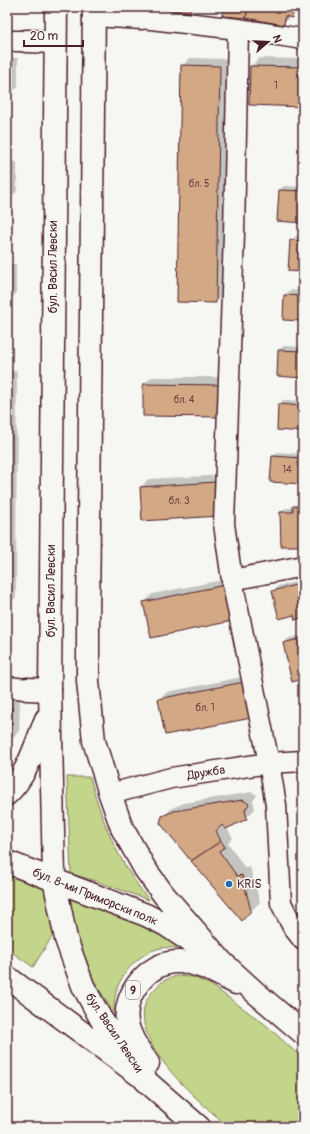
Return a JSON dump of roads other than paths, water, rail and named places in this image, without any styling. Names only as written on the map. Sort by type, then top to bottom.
[{"type":"main road","name":"бул. Васил Левски","points":[[56,7],[50,699],[54,879],[66,939],[83,986],[101,1018],[146,1081],[191,1120]]},
{"type":"main road","points":[[142,18],[94,11],[88,597],[88,681],[94,741],[122,828],[145,869],[186,921],[222,962],[256,993]]},
{"type":"main road","points":[[16,41],[55,42]]},
{"type":"main road","points":[[7,794],[17,782],[35,747],[50,699],[17,688]]},
{"type":"main road","name":"бул. 8-ми Приморски полк","points":[[7,862],[146,915],[166,925],[222,962]]},
{"type":"main road","name":"9","points":[[191,1120],[137,1047],[127,1023],[128,1006],[134,989],[145,974],[163,965],[175,962],[191,963],[256,993],[303,1033]]},
{"type":"main road","points":[[7,977],[146,1081]]},
{"type":"street","points":[[142,18],[238,29],[303,39]]},
{"type":"street","points":[[238,29],[234,234],[224,524],[232,580],[276,805],[281,902],[293,927],[303,940]]},
{"type":"street","points":[[232,580],[303,566]]},
{"type":"street","name":"Дружба","points":[[110,794],[171,778],[269,763],[303,761]]},
{"type":"place","name":"KRIS","points":[[229,884]]}]
